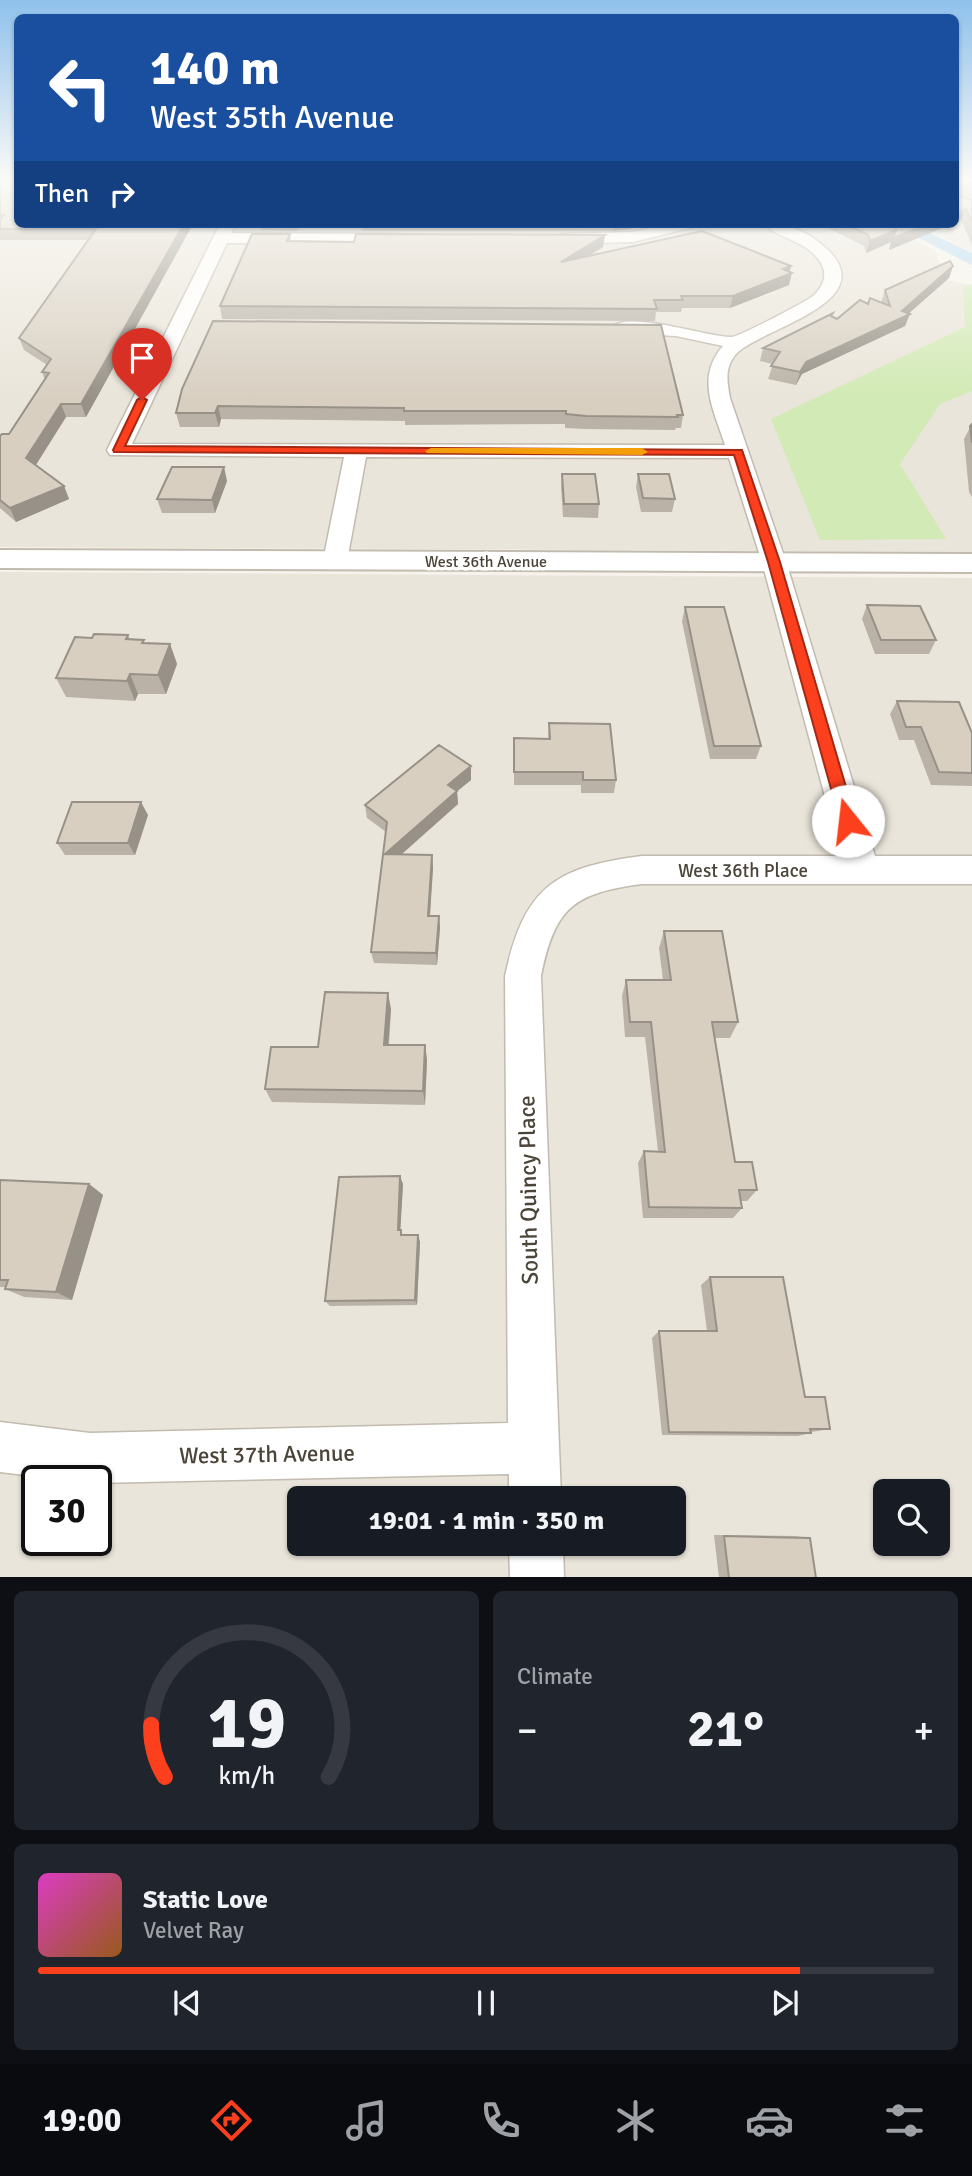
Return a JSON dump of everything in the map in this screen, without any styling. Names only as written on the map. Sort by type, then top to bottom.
[{"type":"street","points":[[216,252],[185,326],[118,450],[738,452]]},
{"type":"street","points":[[820,252],[832,267],[833,283],[821,300],[754,332],[738,344],[718,368],[718,382],[774,562],[862,870]]},
{"type":"street","points":[[607,328],[677,331],[738,344]]},
{"type":"street","points":[[335,561],[356,451]]},
{"type":"street","name":"West 36th Avenue","points":[[0,559],[972,563]]},
{"type":"street","name":"West 36th Place","points":[[562,894],[582,880],[642,870],[972,870]]},
{"type":"street","name":"South Quincy Place","points":[[535,1486],[523,976],[527,949],[541,918],[562,894]]},
{"type":"street","name":"West 37th Avenue","points":[[0,1447],[90,1458],[534,1448]]},
{"type":"street","points":[[536,1556],[537,1577]]},
{"type":"shaded area","points":[[0,252],[936,252],[945,279],[972,286],[972,552],[0,547]]},
{"type":"shaded area","points":[[0,572],[972,578],[972,1577],[0,1577]]},
{"type":"green space","points":[[972,284],[972,391],[940,404],[900,464],[946,539],[820,540],[771,419],[965,327],[963,287]]},
{"type":"building","points":[[80,252],[168,252],[81,404],[61,404],[26,458],[64,486],[10,508],[0,500],[0,436],[9,434],[49,373],[42,372],[51,359],[19,338]]},
{"type":"building","points":[[244,252],[578,252],[561,262],[608,252],[754,252],[791,266],[783,269],[792,273],[733,296],[681,296],[683,300],[654,300],[657,309],[220,306]]},
{"type":"building","points":[[950,261],[953,266],[902,311],[910,314],[806,362],[800,372],[771,366],[780,352],[763,348],[833,313],[831,316],[837,319],[860,300],[868,304],[870,298],[890,306],[885,290]]},
{"type":"building","points":[[213,321],[661,325],[683,415],[586,416],[566,414],[566,411],[404,411],[404,408],[218,406],[215,413],[176,413],[182,389]]},
{"type":"building","points":[[172,467],[224,467],[212,500],[157,499]]},
{"type":"building","points":[[562,474],[595,474],[599,504],[564,504]]},
{"type":"building","points":[[638,474],[669,474],[675,499],[643,498]]},
{"type":"building","points":[[867,605],[920,606],[936,640],[881,640]]},
{"type":"building","points":[[685,607],[724,607],[761,746],[714,746]]},
{"type":"building","points":[[94,634],[128,635],[126,639],[144,640],[142,643],[170,644],[158,675],[130,674],[127,681],[56,678],[75,637],[92,638]]},
{"type":"building","points":[[897,701],[959,702],[972,733],[972,773],[939,772],[921,727],[906,727]]},
{"type":"building","points":[[549,723],[610,724],[616,780],[583,780],[583,772],[514,772],[514,738],[550,739]]},
{"type":"building","points":[[439,745],[471,766],[448,785],[457,791],[385,854],[432,855],[428,916],[439,916],[436,953],[371,952],[387,822],[365,805]]},
{"type":"building","points":[[72,802],[141,802],[128,843],[57,843]]},
{"type":"building","points":[[664,931],[722,931],[738,1022],[712,1022],[735,1162],[752,1162],[757,1190],[739,1190],[742,1208],[649,1207],[644,1151],[665,1152],[651,1022],[630,1022],[626,980],[671,980]]},
{"type":"building","points":[[325,992],[388,993],[384,1045],[425,1045],[423,1091],[265,1089],[271,1047],[318,1047]]},
{"type":"building","points":[[400,1176],[398,1230],[401,1230],[401,1235],[418,1235],[415,1300],[325,1301],[339,1177]]},
{"type":"building","points":[[0,1180],[89,1184],[56,1292],[5,1289],[8,1280],[0,1280]]},
{"type":"building","points":[[710,1277],[783,1277],[805,1397],[825,1397],[830,1429],[810,1429],[811,1433],[669,1432],[659,1331],[717,1331]]},
{"type":"building","points":[[724,1536],[810,1538],[816,1577],[729,1577]]},
{"type":"waterway","points":[[955,252],[972,260]]},
{"type":"slow traffic","points":[[431,451],[642,452]]},
{"type":"route","points":[[142,400],[118,450],[738,452],[774,562],[848,821]]}]
